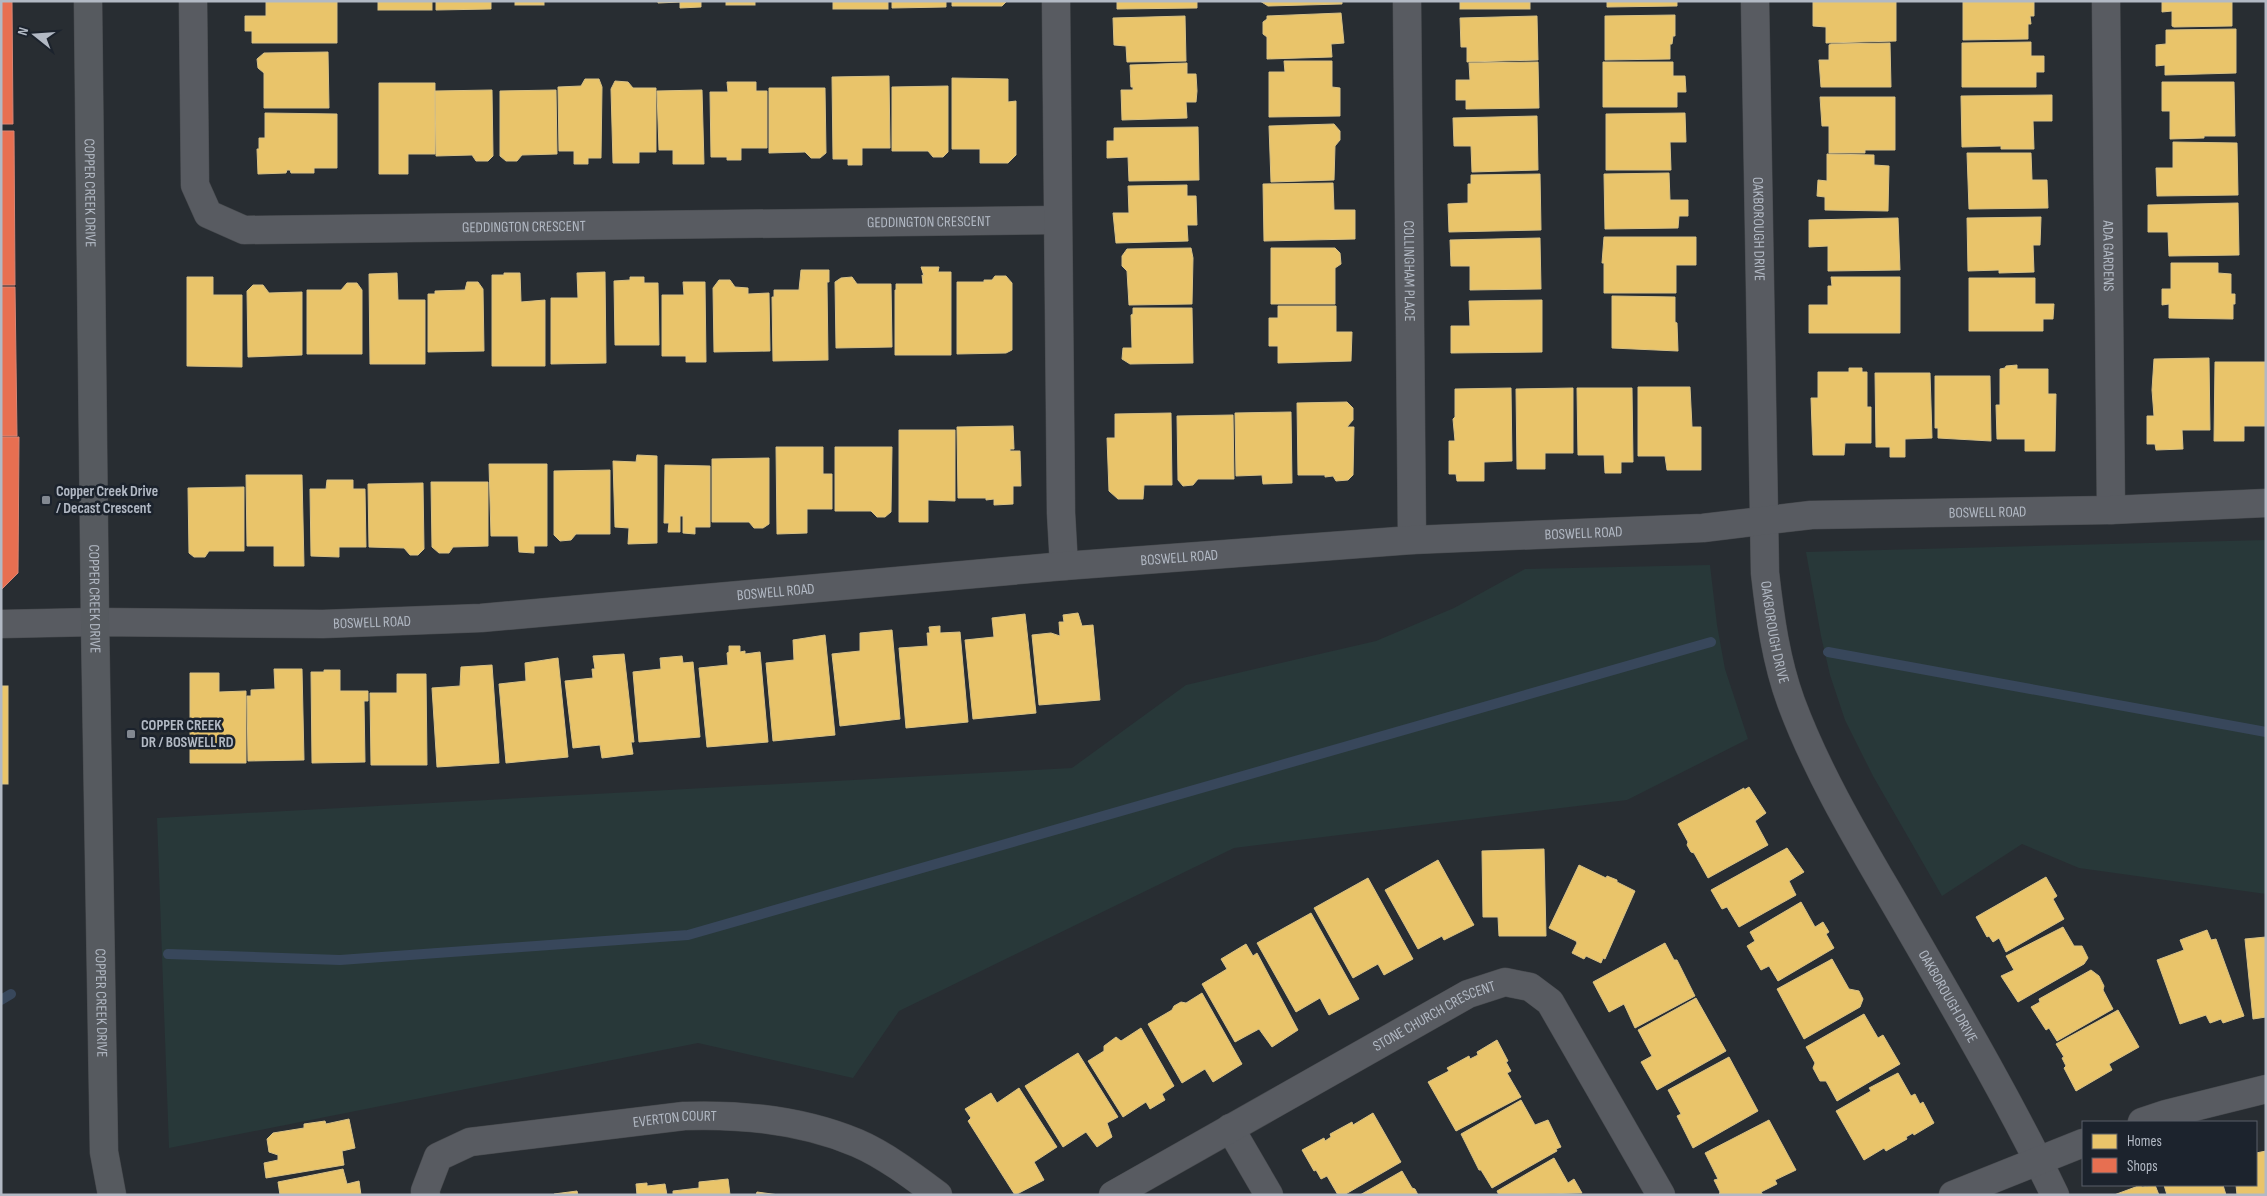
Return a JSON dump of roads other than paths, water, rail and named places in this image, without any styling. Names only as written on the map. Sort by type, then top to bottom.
[{"type":"street","name":"COPPER CREEK DRIVE","points":[[88,1],[94,622],[104,1152],[112,1195]]},
{"type":"street","name":"GEDDINGTON CRESCENT","points":[[193,1],[195,185],[208,214],[244,230],[1057,220]]},
{"type":"street","points":[[1056,1],[1061,513],[1064,566]]},
{"type":"street","name":"COLLINGHAM PLACE","points":[[1407,1],[1412,540]]},
{"type":"street","name":"OAKBOROUGH DRIVE","points":[[1755,1],[1765,573],[1772,634],[1791,701],[1826,781],[2014,1113],[2055,1195]]},
{"type":"street","name":"ADA GARDENS","points":[[2106,1],[2111,510]]},
{"type":"street","name":"BOSWELL ROAD","points":[[1,624],[94,622],[322,624],[481,618],[1064,566],[1412,540],[1704,528],[1811,515],[2111,510],[2266,503]]},
{"type":"street","name":"STONE CHURCH CRESCENT","points":[[1113,1195],[1468,994],[1505,982],[1530,987],[1550,1002],[1661,1195]]},
{"type":"street","points":[[2145,1121],[2266,1089]]},
{"type":"street","name":"EVERTON COURT","points":[[426,1195],[425,1191],[438,1157],[470,1142],[684,1116],[742,1115],[781,1121],[819,1130],[851,1141],[914,1176],[938,1195]]},
{"type":"street","points":[[1230,1128],[1269,1195]]},
{"type":"street","points":[[1953,1195],[2082,1143]]},
{"type":"waterway","points":[[168,954],[340,960],[688,935],[1711,642]]},
{"type":"waterway","points":[[1828,652],[2266,732]]},
{"type":"waterway","points":[[1,1000],[11,994]]},
{"type":"place","name":"Copper Creek Drive / Decast Crescent","points":[[46,500]]},
{"type":"place","name":"COPPER CREEK DR / BOSWELL RD","points":[[131,734]]}]
